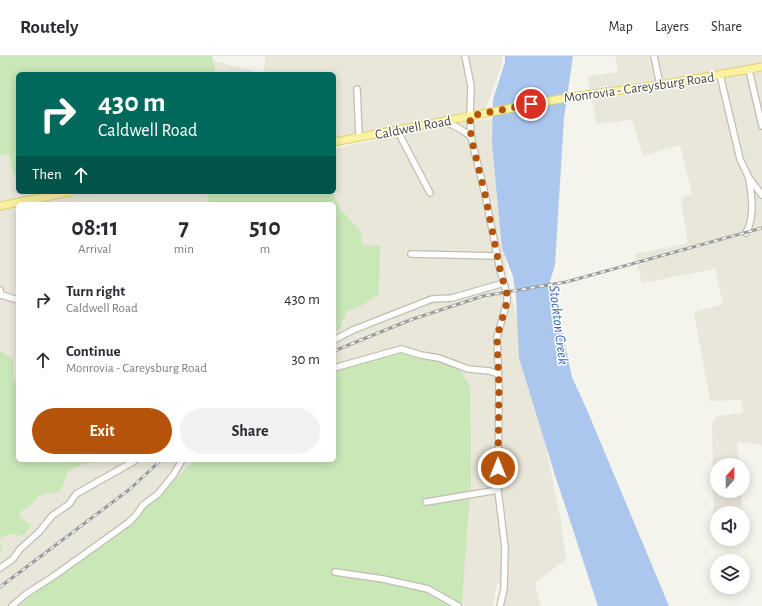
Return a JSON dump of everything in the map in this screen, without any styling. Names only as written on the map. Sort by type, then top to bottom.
[{"type":"main road","name":"Monrovia - Careysburg Road","points":[[492,111],[570,97],[660,85],[762,67]]},
{"type":"main road","name":"Caldwell Road","points":[[336,142],[492,111]]},
{"type":"main road","points":[[17,202],[52,194]]},
{"type":"main road","points":[[0,206],[16,202]]},
{"type":"street","points":[[465,56],[471,86],[471,137],[485,194],[497,256],[507,294],[507,302],[497,337],[498,490],[505,548],[504,588],[500,606]]},
{"type":"street","points":[[654,56],[660,85]]},
{"type":"street","points":[[749,70],[762,126]]},
{"type":"street","points":[[720,75],[740,159],[749,178],[762,195]]},
{"type":"street","points":[[356,89],[359,137]]},
{"type":"street","points":[[441,121],[459,127],[471,137]]},
{"type":"street","points":[[397,130],[430,193]]},
{"type":"street","points":[[746,233],[750,225],[753,209],[749,178]]},
{"type":"street","points":[[411,254],[497,256]]},
{"type":"street","points":[[336,339],[353,330],[432,298],[452,298],[504,283]]},
{"type":"street","points":[[0,290],[1,295],[16,299]]},
{"type":"street","points":[[336,367],[401,349],[420,355],[439,358],[468,369],[490,370],[498,374]]},
{"type":"street","points":[[0,568],[13,559],[20,549],[40,532],[52,516],[69,504],[76,494],[132,462]]},
{"type":"street","points":[[12,606],[26,594],[54,576],[128,523],[143,505],[158,494],[174,474],[181,462]]},
{"type":"street","points":[[426,502],[498,490]]},
{"type":"street","points":[[335,572],[383,579],[428,589],[458,606]]},
{"type":"shaded area","points":[[0,56],[193,56],[254,71],[16,72],[16,194],[222,194],[222,202],[16,202],[16,385],[0,386]]},
{"type":"shaded area","points":[[265,56],[502,56],[502,64],[486,108],[336,138],[336,72],[264,72]]},
{"type":"shaded area","points":[[615,56],[762,56],[762,445],[737,442],[738,458],[713,458],[712,424],[717,416],[743,413],[741,400],[710,401],[694,312],[723,304],[715,269],[642,283],[635,254],[688,243],[681,198],[692,193],[680,145],[643,156],[632,120],[597,124],[587,76],[618,72]]},
{"type":"shaded area","points":[[494,119],[502,193],[506,272],[537,403],[561,522],[566,559],[535,583],[541,606],[497,606],[503,583],[497,583],[493,606],[300,606],[351,520],[336,414],[336,329],[345,322],[341,308],[344,264],[336,216],[336,202],[329,202],[307,194],[336,194],[336,149],[451,123]]},
{"type":"shaded area","points":[[68,462],[219,462],[91,606],[0,606],[0,529],[17,499]]},
{"type":"shaded area","points":[[713,498],[742,498],[742,506],[714,506]]},
{"type":"green space","points":[[0,56],[212,56],[216,72],[16,72],[16,175],[14,175],[9,154],[0,156]]},
{"type":"green space","points":[[207,194],[333,194],[341,210],[360,231],[363,245],[380,246],[379,296],[376,296],[361,306],[346,311],[339,330],[336,331],[336,202],[209,202]]},
{"type":"green space","points":[[0,351],[13,359],[13,381],[16,382],[16,462],[93,462],[73,468],[67,474],[59,491],[46,493],[39,496],[29,507],[20,512],[20,517],[31,525],[28,530],[19,536],[9,534],[0,539]]},
{"type":"green space","points":[[406,351],[458,366],[470,387],[471,477],[462,602],[460,606],[19,606],[54,576],[120,532],[193,462],[336,462],[336,368]]},
{"type":"water","name":"Stockton Creek","points":[[505,56],[573,56],[564,118],[555,265],[550,281],[553,288],[572,377],[669,606],[598,606],[554,472],[519,358],[516,297],[513,276],[502,248],[492,144],[493,100],[505,62]]},
{"type":"railway","points":[[336,350],[410,320],[483,296],[566,282],[762,228]]},
{"type":"railway","points":[[0,587],[130,489],[159,462]]},
{"type":"route","points":[[498,468],[499,387],[497,337],[500,322],[507,302],[507,294],[500,270],[485,194],[471,137],[470,116],[531,104]]}]
